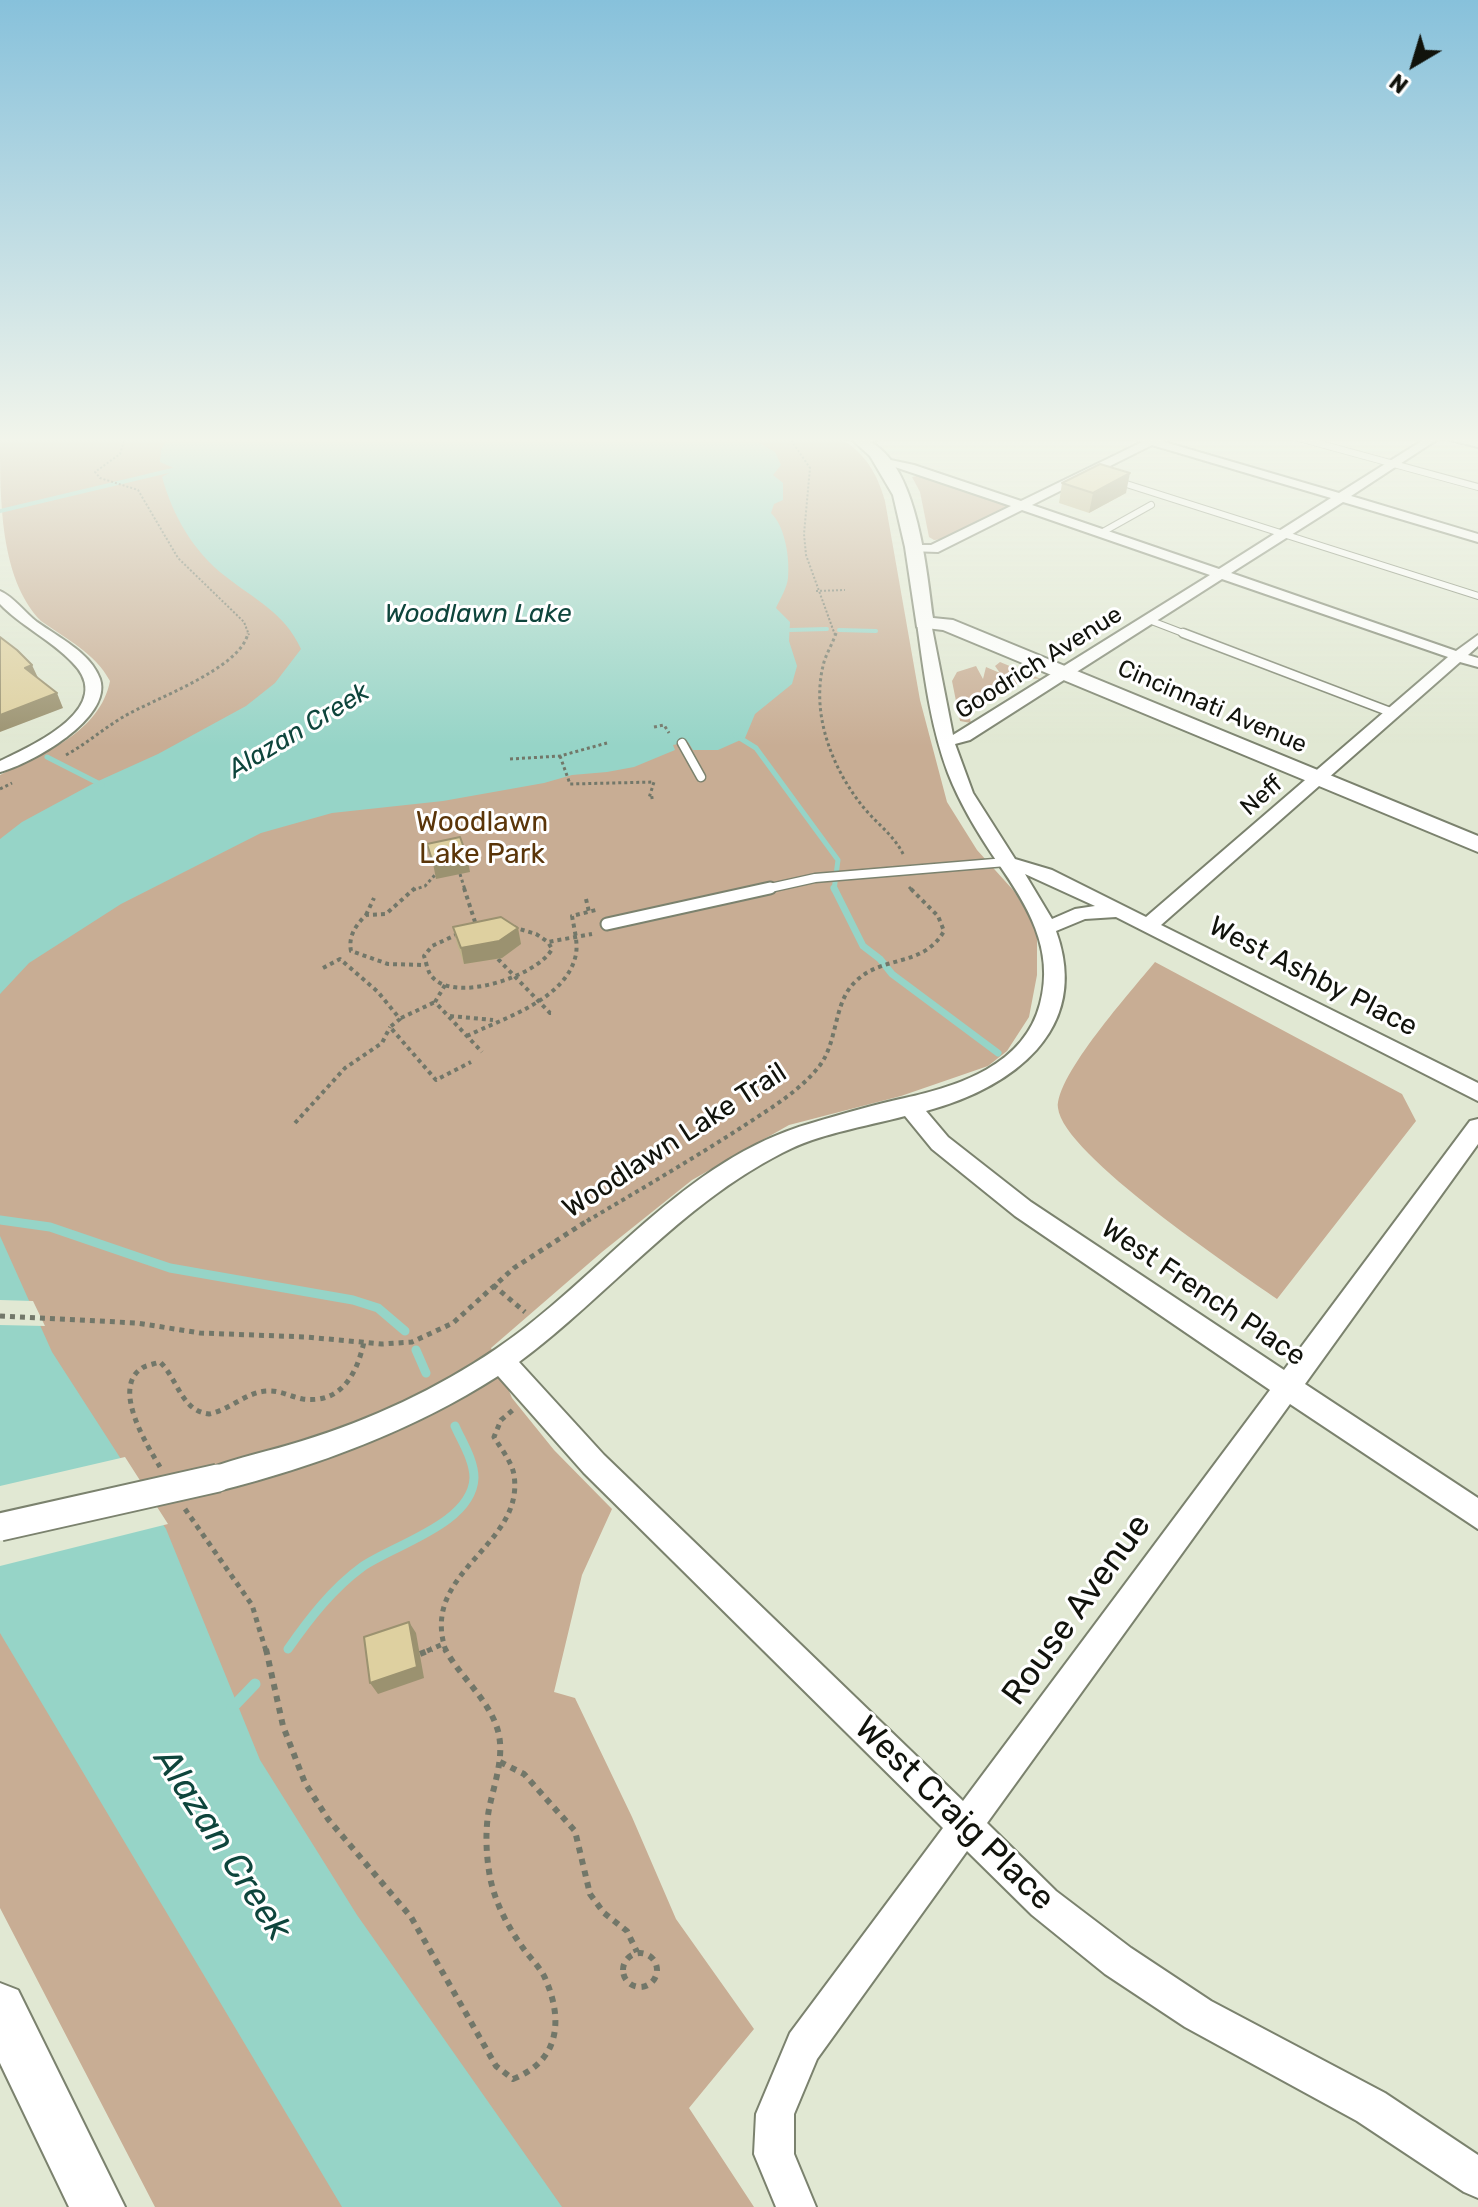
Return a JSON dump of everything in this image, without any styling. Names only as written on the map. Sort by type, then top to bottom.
[{"type":"street","points":[[0,1527],[287,1461],[360,1436],[418,1408],[501,1361],[544,1329],[622,1256],[722,1177],[787,1140],[818,1128],[978,1086],[1012,1063],[1031,1043],[1045,1022],[1055,979],[1049,927],[1038,904],[1006,862],[963,789],[946,742],[911,540]]},
{"type":"street","points":[[913,548],[933,549],[951,540]]},
{"type":"street","points":[[1121,540],[1478,663]]},
{"type":"street","name":"Goodrich Avenue","points":[[946,742],[964,737],[1273,540]]},
{"type":"street","points":[[0,595],[23,621],[80,660],[93,676],[94,683],[90,705],[75,724],[45,745],[0,767]]},
{"type":"street","name":"Cincinnati Avenue","points":[[924,623],[946,624],[1478,845]]},
{"type":"street","name":"Neff","points":[[1149,925],[1478,639]]},
{"type":"street","name":"West Ashby Place","points":[[1006,862],[1046,874],[1478,1093]]},
{"type":"street","name":"West Ashby Place","points":[[1049,927],[1082,913],[1121,911]]},
{"type":"street","name":"West French Place","points":[[908,1105],[940,1143],[1012,1201],[1478,1515]]},
{"type":"street","name":"Rouse Avenue","points":[[796,2207],[774,2154],[775,2114],[803,2046],[1478,1127]]},
{"type":"street","name":"West Craig Place","points":[[501,1361],[594,1464],[1044,1903],[1118,1961],[1198,2014],[1371,2107],[1478,2178]]},
{"type":"street","points":[[0,2008],[98,2207]]},
{"type":"lane","points":[[1305,540],[1478,596]]},
{"type":"lane","points":[[1149,620],[1393,713]]},
{"type":"lane","points":[[682,743],[701,777]]},
{"type":"lane","points":[[606,928],[815,878],[1006,862]]},
{"type":"path","points":[[64,756],[127,715],[209,672],[238,653],[249,635],[244,622],[178,558],[167,540]]},
{"type":"path","name":"Woodlawn Lake Trail","points":[[0,1316],[97,1320],[211,1334],[364,1342],[395,1343],[426,1338],[444,1328],[528,1257],[782,1101],[822,1064],[833,1044],[849,990],[857,979],[931,951],[940,942],[944,931],[930,906],[905,883],[900,873],[906,861],[897,838],[860,803],[827,746],[820,713],[823,664],[836,632],[816,591],[804,540]]},
{"type":"path","points":[[816,591],[845,590]]},
{"type":"path","points":[[510,759],[560,756],[607,743]]},
{"type":"path","points":[[560,756],[570,784],[654,782],[649,798],[656,797]]},
{"type":"path","points":[[460,874],[477,928],[432,946],[424,956],[430,975],[445,985],[462,987],[516,978],[546,962],[552,949],[548,942],[524,929],[505,926]]},
{"type":"path","points":[[366,915],[386,914],[435,875]]},
{"type":"path","points":[[351,951],[349,942],[356,925],[366,915],[374,898]]},
{"type":"path","points":[[586,899],[589,912]]},
{"type":"path","points":[[467,1036],[561,985],[570,972],[576,953],[572,916],[604,908]]},
{"type":"path","points":[[548,942],[606,928]]},
{"type":"path","points":[[351,951],[388,964],[425,965]]},
{"type":"path","points":[[323,968],[351,951]]},
{"type":"path","points":[[340,959],[378,992],[400,1019]]},
{"type":"path","points":[[498,959],[550,1013],[555,1013]]},
{"type":"path","points":[[295,1123],[345,1068],[382,1043],[390,1027],[400,1019],[435,1002],[445,985]]},
{"type":"path","points":[[435,1002],[482,1052]]},
{"type":"path","points":[[448,1016],[482,1021],[499,1019]]},
{"type":"path","points":[[390,1027],[436,1080],[471,1062]]},
{"type":"path","points":[[493,1285],[526,1313]]},
{"type":"path","points":[[167,1479],[145,1441],[129,1397],[129,1383],[139,1371],[160,1362],[170,1369],[187,1404],[198,1413],[214,1414],[265,1391],[315,1400],[335,1392],[345,1386],[359,1368],[364,1342]]},
{"type":"path","points":[[182,1504],[252,1605],[260,1625],[292,1751],[305,1782],[327,1819],[389,1888],[414,1922],[496,2066],[513,2079],[533,2074],[546,2062],[554,2045],[554,2019],[546,1980],[503,1917],[490,1884],[487,1851],[489,1812],[500,1762],[498,1730],[448,1659],[443,1644],[441,1618],[450,1589],[460,1573],[503,1528],[511,1508],[514,1476],[494,1437],[501,1420],[515,1408]]},
{"type":"path","points":[[420,1654],[443,1644]]},
{"type":"path","points":[[500,1762],[524,1774],[575,1831],[590,1894],[604,1913],[627,1931],[637,1952]]},
{"type":"path","points":[[637,1952],[647,1953],[655,1967],[650,1984],[640,1989],[631,1986],[625,1976],[626,1964],[637,1952]]},
{"type":"green space","name":"Woodlawn Lake Park","points":[[6,540],[892,540],[920,700],[947,802],[977,850],[1014,891],[1034,924],[1037,975],[1029,1017],[1007,1051],[988,1066],[901,1096],[789,1125],[692,1180],[602,1252],[491,1348],[512,1398],[554,1450],[612,1509],[582,1575],[554,1692],[575,1698],[676,1919],[754,2029],[689,2108],[754,2207],[155,2207],[0,1908],[0,775],[51,749],[82,728],[104,699],[110,681],[88,654],[41,621],[27,604],[10,561]]},
{"type":"green space","points":[[1000,662],[1041,679],[1026,678],[969,714],[971,723],[960,721],[952,681],[957,672],[976,666],[983,679],[986,667],[1000,673],[995,666]]},
{"type":"green space","points":[[1155,962],[1402,1094],[1416,1121],[1277,1299],[1191,1238],[1119,1181],[1067,1129],[1058,1108],[1060,1094],[1082,1055]]},
{"type":"water","name":"Woodlawn Lake","points":[[191,540],[784,540],[787,582],[776,608],[790,622],[789,641],[797,666],[792,684],[755,714],[745,738],[718,750],[693,750],[688,742],[673,745],[675,750],[634,767],[572,775],[443,801],[332,813],[261,833],[121,904],[29,963],[0,994],[0,839],[22,822],[246,706],[275,683],[301,649],[277,616],[225,576]]},
{"type":"water","name":"Alazan Creek","points":[[0,1236],[52,1352],[166,1529],[260,1760],[357,1915],[562,2207],[342,2207],[0,1633]]},
{"type":"pier","points":[[0,1300],[33,1301],[45,1326],[0,1325]]},
{"type":"pier","points":[[125,1457],[168,1524],[0,1566],[0,1486]]},
{"type":"building","points":[[0,637],[32,665],[25,668],[57,693],[0,715]]},
{"type":"building","points":[[460,837],[467,856],[433,863],[427,844]]},
{"type":"building","points":[[501,917],[518,928],[499,941],[461,948],[453,927]]},
{"type":"building","points":[[409,1622],[417,1667],[370,1683],[364,1637]]},
{"type":"waterway","points":[[790,630],[827,629]]},
{"type":"waterway","points":[[839,630],[876,631]]},
{"type":"waterway","points":[[735,735],[756,748],[838,860],[834,888]]},
{"type":"waterway","points":[[47,757],[102,785]]},
{"type":"waterway","points":[[834,888],[863,946],[880,959],[892,974],[998,1053]]},
{"type":"waterway","points":[[9,1221],[0,1220],[50,1227],[170,1268],[353,1300],[378,1308],[405,1331]]},
{"type":"waterway","points":[[416,1350],[426,1373]]},
{"type":"waterway","points":[[288,1649],[322,1605],[351,1576],[376,1559],[429,1532],[460,1508],[470,1494],[474,1478],[470,1458],[455,1426]]},
{"type":"waterway","points":[[232,1708],[255,1684]]}]
